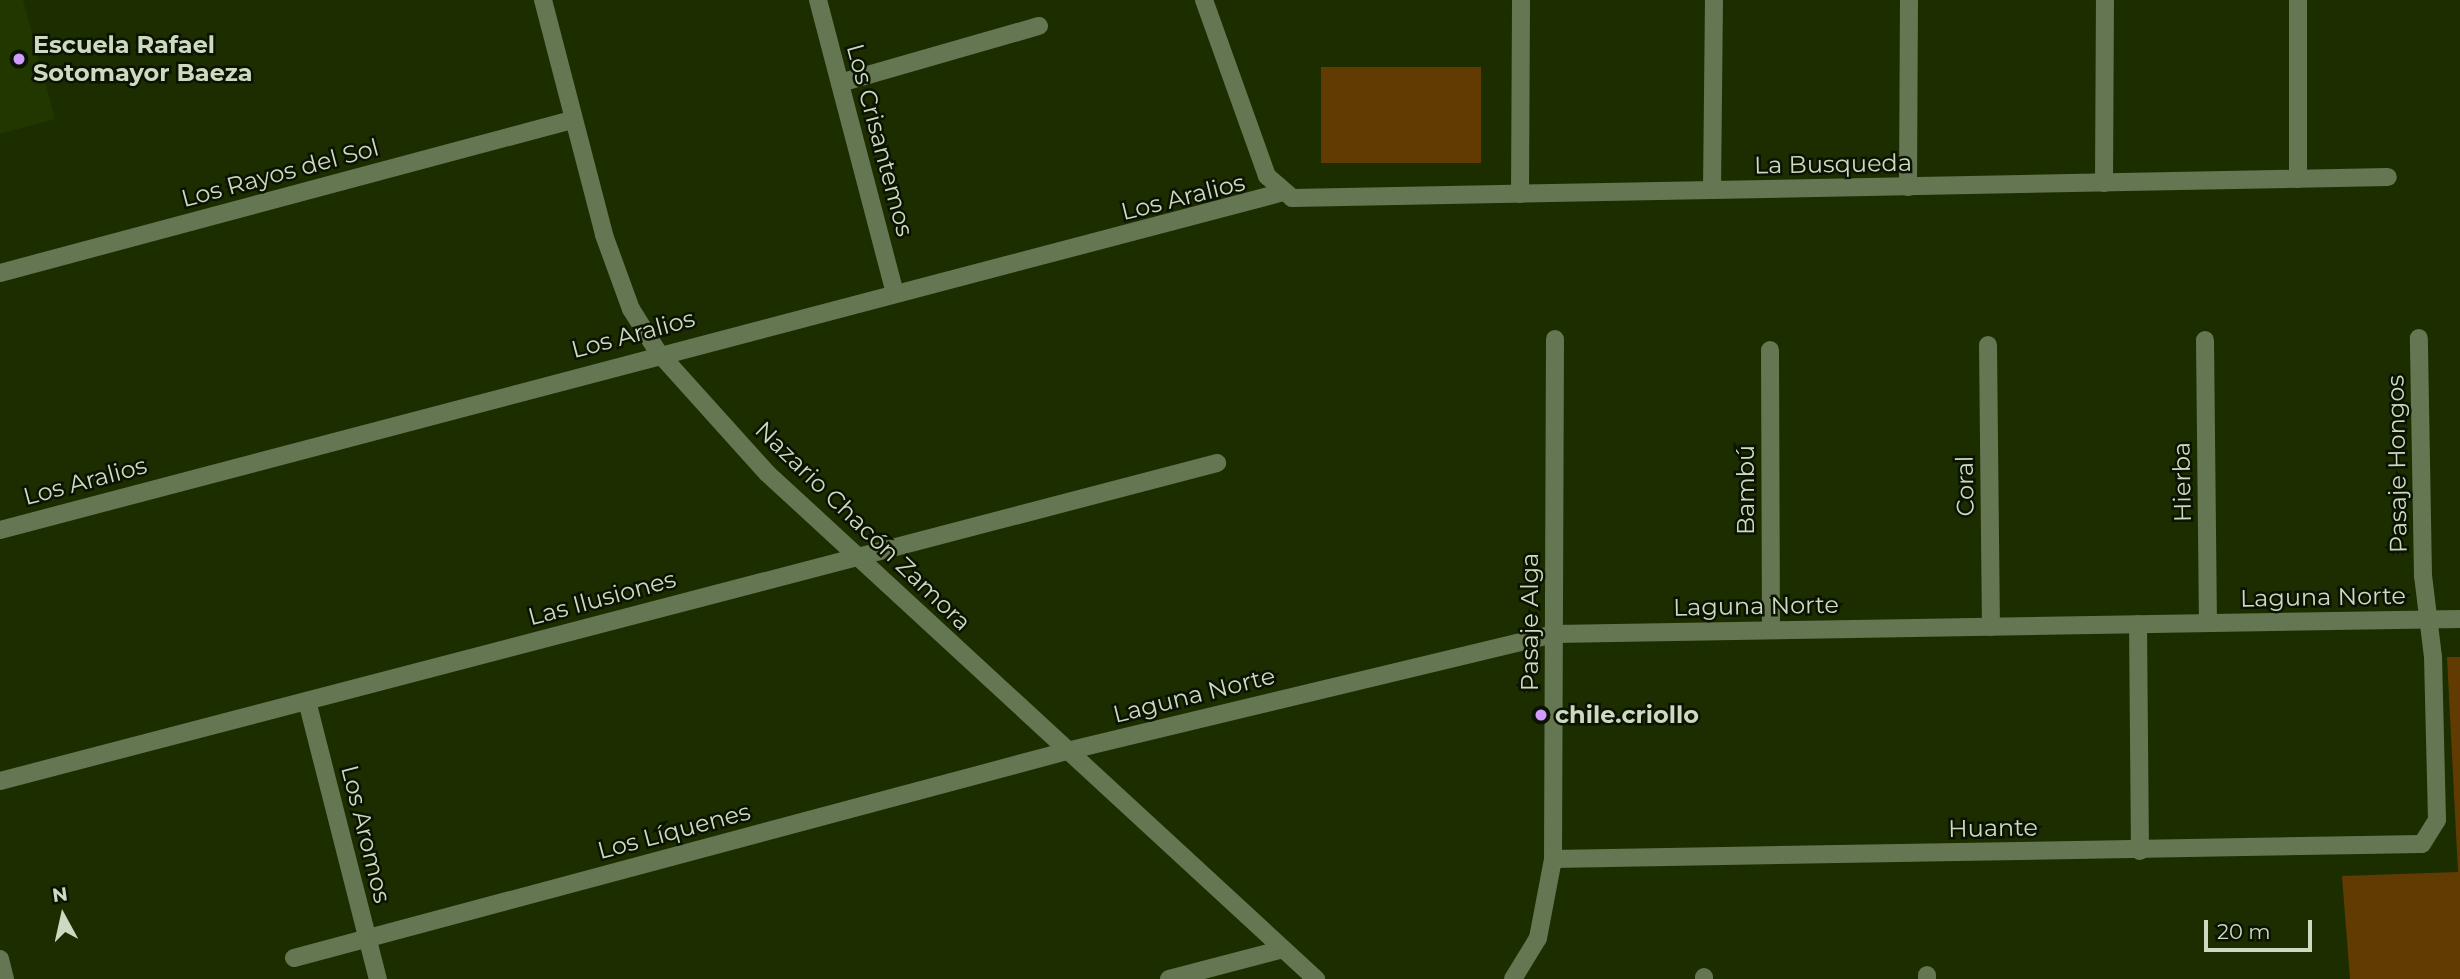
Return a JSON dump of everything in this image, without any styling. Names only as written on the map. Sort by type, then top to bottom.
[{"type":"street","name":"Nazario Chacón Zamora","points":[[543,0],[572,120],[618,276],[658,352],[766,472],[1316,979]]},
{"type":"street","name":"Los Crisantemos","points":[[818,0],[895,293]]},
{"type":"street","points":[[1204,0],[1267,176],[1280,193]]},
{"type":"street","points":[[1520,194],[1521,0]]},
{"type":"street","points":[[1712,190],[1714,0]]},
{"type":"street","points":[[1908,187],[1909,0]]},
{"type":"street","points":[[2104,183],[2105,0]]},
{"type":"street","points":[[2298,0],[2298,179]]},
{"type":"street","points":[[840,83],[1039,26]]},
{"type":"street","name":"Los Rayos del Sol","points":[[0,273],[572,120]]},
{"type":"street","name":"La Busqueda","points":[[1280,193],[1304,198],[2388,177]]},
{"type":"street","name":"Los Aralios","points":[[0,530],[658,352],[1280,193]]},
{"type":"street","name":"Pasaje Hongos","points":[[2420,338],[2438,820],[2430,838]]},
{"type":"street","name":"Pasaje Alga","points":[[1513,979],[1538,939],[1553,859],[1555,339]]},
{"type":"street","name":"Hierba","points":[[2205,341],[2208,623]]},
{"type":"street","name":"Coral","points":[[1988,345],[1991,627]]},
{"type":"street","name":"Bambú","points":[[1770,350],[1771,630]]},
{"type":"street","name":"Las Ilusiones","points":[[0,781],[1217,463]]},
{"type":"street","name":"Laguna Norte","points":[[1067,751],[1554,634],[2460,619]]},
{"type":"street","points":[[2138,624],[2140,851]]},
{"type":"street","name":"Los Aromos","points":[[307,701],[378,979]]},
{"type":"street","name":"Los Líquenes","points":[[294,958],[1067,751]]},
{"type":"street","name":"Huante","points":[[1553,859],[2411,846],[2430,838]]},
{"type":"street","points":[[1169,979],[1283,949]]},
{"type":"street","points":[[0,959],[5,979]]},
{"type":"shaded area","name":"Escuela Rafael Sotomayor Baeza","points":[[0,0],[23,0],[55,119],[0,134]]},
{"type":"shaded area","points":[[1321,67],[1481,67],[1481,163],[1321,163]]},
{"type":"shaded area","points":[[2447,657],[2460,657],[2460,979],[2350,979],[2342,876],[2458,872]]},
{"type":"place","name":"Escuela Rafael Sotomayor Baeza","points":[[19,59]]},
{"type":"place","name":"chile.criollo","points":[[1541,715]]}]
